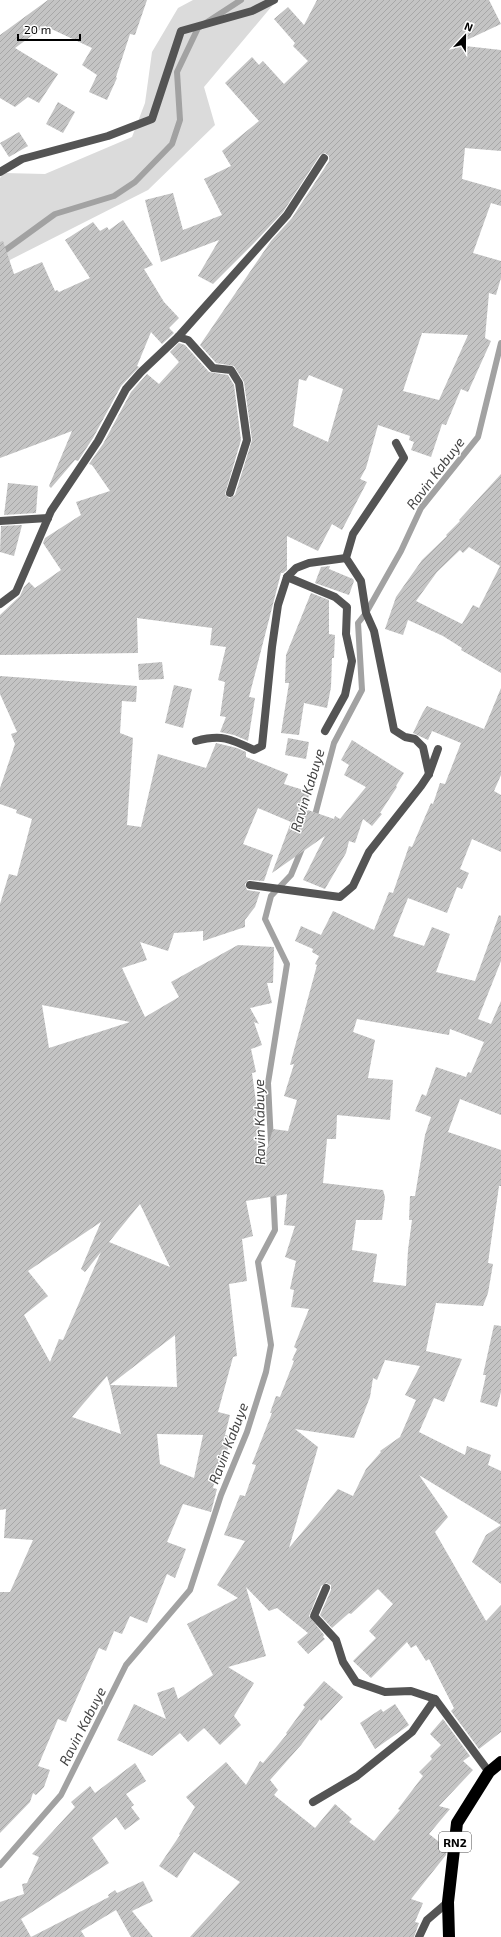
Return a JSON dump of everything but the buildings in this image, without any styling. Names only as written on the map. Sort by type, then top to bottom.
[{"type":"highway","name":"RN2","points":[[449,1937],[448,1902],[457,1823],[489,1772],[501,1762]]},
{"type":"street","points":[[0,172],[22,159],[108,136],[152,119],[181,31],[252,11],[274,0]]},
{"type":"street","points":[[0,604],[16,592],[48,518],[98,441],[126,389],[141,372],[178,337],[288,215],[324,158]]},
{"type":"street","points":[[178,337],[188,340],[213,368],[231,370],[239,383],[247,440],[230,494]]},
{"type":"street","points":[[396,442],[404,458],[352,534],[346,558],[361,581],[366,613],[374,631],[394,730],[405,737],[415,739],[423,747],[429,774]]},
{"type":"street","points":[[0,521],[48,518]]},
{"type":"street","points":[[196,741],[210,737],[231,739],[254,750],[262,746],[272,647],[278,605],[287,577],[296,568],[309,563],[346,558]]},
{"type":"street","points":[[287,577],[335,597],[347,607],[346,634],[352,661],[345,695],[325,731]]},
{"type":"street","points":[[250,885],[340,897],[353,886],[369,852],[395,822],[429,774],[438,749]]},
{"type":"street","points":[[326,1588],[314,1616],[336,1640],[343,1662],[356,1682],[385,1692],[411,1691],[435,1699],[489,1772]]},
{"type":"street","points":[[313,1802],[357,1776],[412,1732],[435,1699]]},
{"type":"street","points":[[419,1937],[427,1920],[448,1902]]},
{"type":"shaded area","points":[[193,0],[277,0],[204,87],[215,125],[148,190],[0,265],[0,178],[4,173],[45,174],[132,137],[145,103],[152,52],[178,8]]},
{"type":"waterway","points":[[0,254],[55,214],[114,196],[135,182],[172,144],[180,120],[177,72],[198,28],[241,0]]},
{"type":"waterway","name":"Ravin Kabuye","points":[[314,819],[334,743],[362,690],[358,623],[366,613],[401,551],[421,508],[478,437],[501,343]]},
{"type":"waterway","name":"Ravin Kabuye","points":[[271,1143],[268,1083],[287,964],[265,919],[271,896],[291,875],[303,846]]},
{"type":"waterway","name":"Ravin Kabuye","points":[[0,1865],[61,1795],[126,1665],[190,1590],[221,1495],[247,1432],[266,1372],[271,1345],[258,1262],[275,1230],[273,1188]]}]
